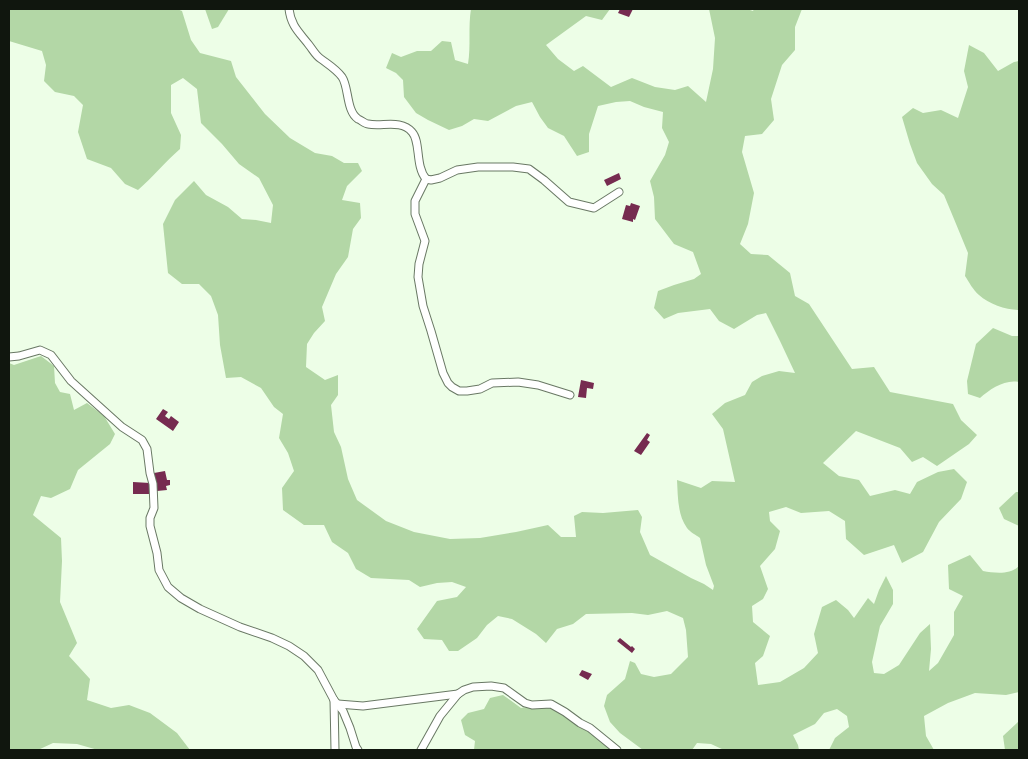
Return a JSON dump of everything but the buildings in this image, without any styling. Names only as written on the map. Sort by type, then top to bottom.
[{"type":"street","points":[[289,9],[290,18],[296,30],[320,58],[334,68],[343,79],[349,102],[356,117],[367,124],[394,124],[411,130],[416,137],[417,153],[422,175],[426,179],[440,178],[458,170],[478,167],[513,167],[529,169],[569,202],[594,208],[619,192]]},
{"type":"street","points":[[426,179],[415,201],[415,214],[425,240],[418,277],[423,306],[443,373],[448,383],[459,390],[467,391],[480,389],[492,383],[518,382],[538,385],[570,395]]},
{"type":"street","points":[[9,357],[40,350],[51,355],[71,381],[122,427],[142,440],[147,449],[153,484],[154,508],[150,518],[150,526],[159,570],[168,586],[181,598],[200,609],[240,627],[272,638],[304,656],[318,670],[343,711],[358,750]]},
{"type":"street","points":[[421,750],[440,716],[458,694],[473,687],[490,686],[504,688],[525,703],[532,705],[551,704],[590,728],[617,750]]},
{"type":"street","points":[[336,702],[363,706],[458,694]]},
{"type":"street","points":[[335,750],[336,702]]},
{"type":"green space","points":[[9,9],[177,9],[182,11],[191,40],[200,53],[231,61],[236,77],[265,114],[290,138],[315,153],[332,156],[344,163],[358,163],[362,171],[347,186],[342,200],[360,203],[361,218],[353,229],[348,257],[336,274],[322,307],[325,321],[307,344],[306,367],[325,380],[338,375],[338,395],[331,405],[334,432],[341,447],[348,479],[357,500],[386,521],[414,532],[450,539],[480,538],[548,525],[561,537],[576,537],[574,516],[582,512],[603,513],[638,510],[642,517],[640,532],[650,555],[713,590],[714,586],[706,565],[700,538],[688,529],[681,517],[677,480],[701,488],[712,481],[735,482],[723,429],[712,414],[725,403],[745,395],[752,382],[762,376],[779,371],[795,373],[766,313],[757,315],[734,329],[719,321],[710,309],[678,313],[664,319],[654,308],[658,291],[694,279],[701,274],[693,252],[674,244],[655,219],[654,197],[650,181],[665,155],[669,142],[662,128],[663,112],[630,101],[598,106],[589,134],[589,152],[577,156],[564,136],[548,128],[532,102],[516,106],[488,121],[474,119],[462,126],[449,130],[416,113],[404,97],[403,80],[396,73],[386,68],[392,53],[401,57],[417,51],[431,51],[442,41],[451,42],[455,60],[468,64],[471,9],[610,9],[602,20],[586,16],[546,45],[558,59],[574,71],[583,66],[611,87],[632,78],[655,87],[675,90],[688,86],[706,102],[713,69],[715,38],[709,9],[747,9],[753,11],[754,9],[802,9],[795,27],[795,50],[782,65],[771,99],[774,120],[762,134],[745,136],[742,152],[754,193],[748,224],[740,244],[751,254],[768,255],[790,273],[795,296],[809,304],[852,369],[874,367],[890,392],[953,404],[961,420],[977,435],[969,444],[937,466],[923,457],[912,462],[900,448],[856,431],[823,463],[839,476],[859,480],[870,496],[895,490],[910,494],[917,482],[938,472],[954,469],[967,482],[961,499],[939,522],[923,552],[902,563],[894,545],[864,555],[846,539],[845,521],[829,511],[801,513],[786,507],[769,512],[770,521],[780,531],[775,549],[760,566],[768,589],[763,599],[752,606],[753,622],[770,636],[763,656],[755,663],[758,685],[780,682],[804,668],[818,653],[814,634],[822,607],[836,600],[854,618],[868,598],[874,604],[886,576],[893,590],[893,604],[880,626],[872,662],[874,673],[884,674],[899,665],[920,633],[930,624],[931,649],[929,671],[938,663],[954,635],[954,612],[963,596],[949,589],[948,565],[970,555],[983,571],[1007,572],[1019,566],[1019,692],[1006,695],[975,693],[948,703],[924,716],[926,736],[934,750],[829,750],[835,738],[849,727],[847,716],[837,709],[824,713],[815,724],[793,735],[799,750],[724,750],[711,744],[697,743],[692,750],[643,750],[620,733],[610,722],[604,706],[607,695],[625,679],[630,661],[635,663],[641,674],[654,677],[671,674],[688,657],[683,618],[667,611],[648,615],[632,613],[586,614],[573,624],[557,629],[546,643],[536,634],[512,619],[498,616],[487,625],[477,638],[458,651],[449,651],[442,640],[424,639],[417,629],[437,601],[457,597],[466,587],[452,582],[420,587],[409,580],[371,578],[356,569],[348,553],[332,542],[324,525],[304,525],[283,510],[282,488],[294,471],[288,453],[279,438],[283,414],[274,407],[261,388],[241,377],[226,378],[220,345],[218,315],[211,296],[199,284],[182,284],[168,273],[163,224],[175,200],[194,181],[206,195],[228,207],[242,219],[271,223],[273,205],[259,178],[239,164],[201,123],[197,89],[183,78],[171,85],[171,113],[181,135],[180,149],[138,190],[125,184],[111,168],[87,159],[78,132],[83,105],[74,96],[55,92],[44,81],[46,65],[42,51],[9,41]]},
{"type":"green space","points":[[205,9],[229,9],[218,27],[212,29]]},
{"type":"green space","points":[[969,45],[984,53],[998,71],[1019,61],[1019,310],[1003,308],[983,298],[965,276],[968,253],[944,195],[932,184],[917,163],[902,117],[913,108],[923,113],[941,110],[958,118],[968,87],[964,71]]},
{"type":"green space","points":[[993,328],[1012,336],[1019,336],[1019,382],[1003,383],[980,398],[968,394],[967,381],[976,344]]},
{"type":"green space","points":[[41,356],[54,366],[55,383],[60,392],[70,394],[74,410],[87,403],[104,416],[115,434],[110,444],[78,470],[70,489],[51,498],[41,496],[33,515],[61,538],[60,602],[77,643],[69,656],[90,679],[87,700],[111,708],[129,705],[150,713],[177,733],[190,750],[98,750],[77,744],[53,743],[38,750],[9,750],[9,363],[14,365]]},
{"type":"green space","points":[[1016,492],[1019,492],[1019,526],[1004,519],[999,508]]},
{"type":"green space","points":[[503,695],[521,708],[549,703],[600,737],[615,750],[474,750],[475,741],[465,735],[461,720],[468,713],[484,709],[490,698]]},
{"type":"green space","points":[[1019,721],[1019,750],[1005,750],[1003,736]]}]
